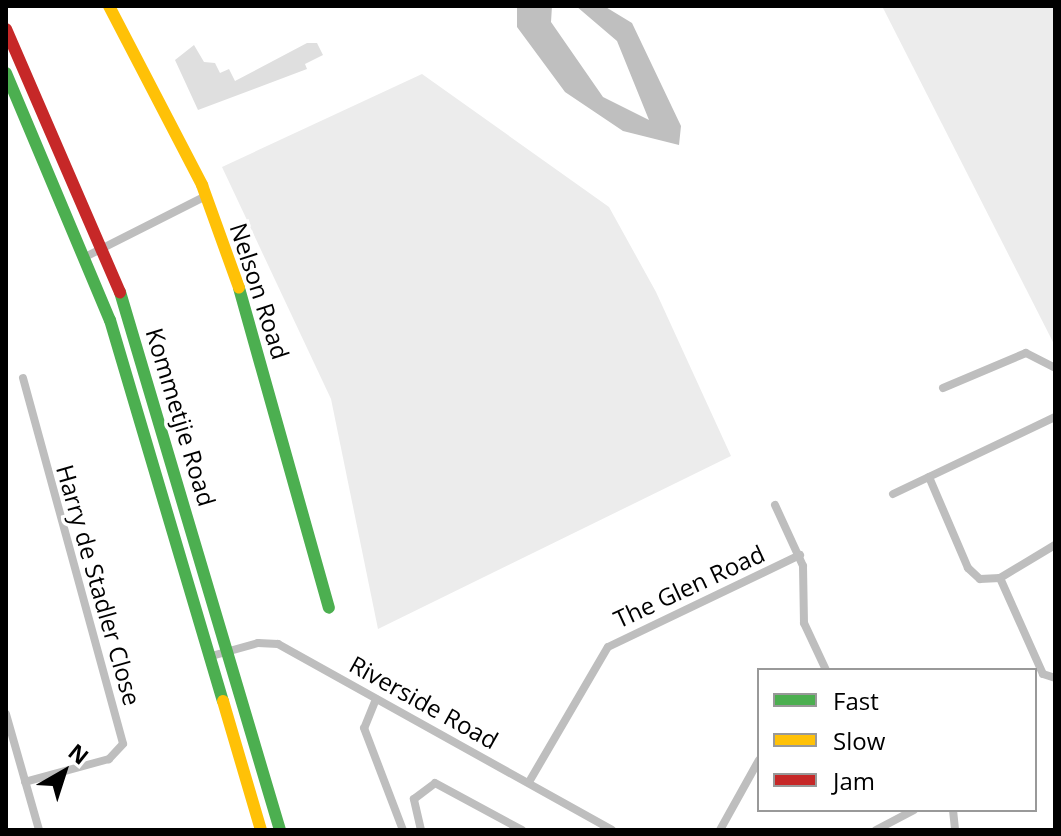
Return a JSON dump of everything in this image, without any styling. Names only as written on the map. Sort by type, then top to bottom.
[{"type":"main road","name":"Nelson Road","points":[[109,6],[202,185],[202,198],[237,281],[329,608]]},
{"type":"main road","name":"Kommetjie Road","points":[[6,29],[105,249],[280,830]]},
{"type":"main road","name":"Kommetjie Road","points":[[6,73],[87,256],[261,830]]},
{"type":"street","points":[[87,256],[202,198]]},
{"type":"street","points":[[943,388],[1026,353],[1055,368]]},
{"type":"street","name":"Harry de Stadler Close","points":[[23,378],[123,744],[109,759],[25,782]]},
{"type":"street","points":[[893,494],[1055,417]]},
{"type":"street","points":[[929,477],[968,568],[980,579],[1000,578],[1055,545]]},
{"type":"street","points":[[775,505],[800,555],[804,623],[825,668]]},
{"type":"street","name":"The Glen Road","points":[[529,782],[608,647],[800,555]]},
{"type":"street","points":[[1000,578],[1043,674],[1055,678]]},
{"type":"street","name":"Riverside Road","points":[[208,657],[228,650],[278,644],[612,830]]},
{"type":"street","points":[[376,699],[364,728],[403,830]]},
{"type":"street","points":[[6,714],[39,830]]},
{"type":"street","points":[[720,830],[757,764]]},
{"type":"street","points":[[421,830],[414,799],[435,783],[522,830]]},
{"type":"street","points":[[876,830],[910,812]]},
{"type":"shaded area","points":[[552,6],[551,22],[603,97],[649,120],[617,41],[576,6],[604,6],[632,23],[681,126],[679,145],[623,131],[565,92],[517,27],[517,8]]},
{"type":"shaded area","points":[[882,6],[1055,6],[1055,346]]},
{"type":"shaded area","points":[[422,74],[609,207],[656,292],[731,456],[378,629],[331,399],[222,167]]},
{"type":"building","points":[[307,43],[317,43],[323,55],[305,64],[307,69],[198,110],[175,60],[194,45],[204,62],[215,63],[220,73],[229,69],[235,81]]},
{"type":"traffic: fast","points":[[6,73],[110,320],[223,701]]},
{"type":"traffic: fast","points":[[239,288],[329,608]]},
{"type":"traffic: fast","points":[[120,292],[280,830]]},
{"type":"traffic: slow","points":[[109,6],[202,185],[239,288]]},
{"type":"traffic: slow","points":[[223,701],[261,830]]},
{"type":"traffic: jam","points":[[6,29],[120,292]]}]
